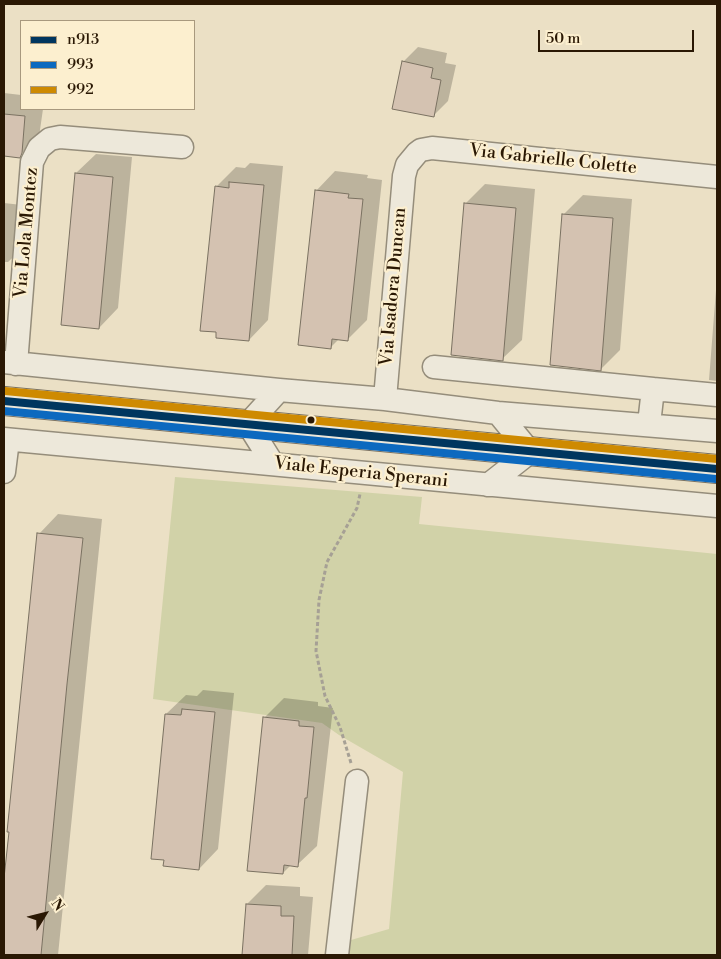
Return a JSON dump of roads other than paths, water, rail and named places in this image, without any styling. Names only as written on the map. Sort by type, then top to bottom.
[{"type":"street","name":"Via Lola Montez","points":[[10,363],[32,162],[39,148],[50,138],[60,137],[182,147]]},
{"type":"street","name":"Via Gabrielle Colette","points":[[404,176],[407,165],[414,156],[421,150],[432,148],[717,177]]},
{"type":"street","name":"Via Isadora Duncan","points":[[385,399],[404,176]]},
{"type":"street","points":[[10,363],[385,399],[498,413],[717,431]]},
{"type":"street","points":[[434,366],[717,395]]},
{"type":"street","points":[[621,422],[626,386]]},
{"type":"street","points":[[649,424],[654,389]]},
{"type":"street","points":[[273,464],[248,424],[279,390]]},
{"type":"street","points":[[675,427],[680,391]]},
{"type":"street","name":"Viale Esperia Sperani","points":[[4,401],[717,469]]},
{"type":"street","points":[[488,485],[530,452],[498,413]]},
{"type":"street","points":[[4,472],[6,440]]},
{"type":"street","name":"Viale Esperia Sperani","points":[[6,440],[717,506]]},
{"type":"street","points":[[337,955],[357,781]]}]
